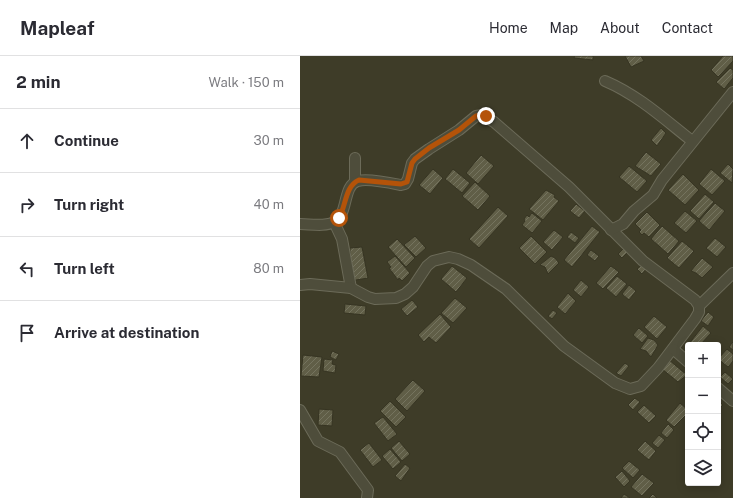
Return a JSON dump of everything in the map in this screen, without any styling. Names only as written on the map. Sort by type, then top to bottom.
[{"type":"street","points":[[605,81],[619,87],[637,98],[692,141]]},
{"type":"street","points":[[611,230],[623,224],[634,211],[653,195],[662,180],[692,141],[733,92]]},
{"type":"street","points":[[300,224],[328,224],[334,222],[339,218],[343,211],[349,189],[359,180],[405,184],[407,182],[412,163],[415,159],[429,148],[459,130],[476,116],[482,115],[494,122],[569,187],[643,261],[695,300],[700,306]]},
{"type":"street","points":[[355,158],[355,182]]},
{"type":"street","points":[[334,222],[342,240],[351,288]]},
{"type":"street","points":[[621,239],[623,224]]},
{"type":"street","points":[[300,285],[310,284],[351,288],[375,299],[396,298],[405,294],[413,287],[427,266],[434,261],[449,257],[458,259],[471,265],[506,289],[564,346],[615,383],[630,389],[641,386],[658,368],[695,319],[699,312],[700,306],[733,273]]},
{"type":"street","points":[[673,349],[685,359]]},
{"type":"street","points":[[721,391],[733,401]]},
{"type":"street","points":[[300,410],[318,441],[340,452],[368,490],[369,494],[367,498]]},
{"type":"building","points":[[575,56],[593,56],[593,60],[574,58]]},
{"type":"building","points":[[625,56],[641,56],[644,61],[631,67]]},
{"type":"building","points":[[723,56],[733,56],[733,61],[718,77],[711,70]]},
{"type":"building","points":[[730,68],[733,70],[733,78],[724,89],[716,82]]},
{"type":"building","points":[[661,128],[666,133],[657,146],[651,140]]},
{"type":"building","points":[[646,152],[661,164],[651,176],[635,166]]},
{"type":"building","points":[[481,155],[494,166],[478,184],[466,173]]},
{"type":"building","points":[[728,164],[733,169],[732,183],[720,173]]},
{"type":"building","points":[[629,166],[647,181],[637,192],[619,177]]},
{"type":"building","points":[[433,169],[443,178],[430,194],[419,185]]},
{"type":"building","points":[[453,169],[470,183],[462,193],[445,179]]},
{"type":"building","points":[[711,169],[725,181],[712,195],[699,184]]},
{"type":"building","points":[[683,174],[699,190],[685,205],[668,190]]},
{"type":"building","points":[[475,182],[490,196],[478,210],[462,196]]},
{"type":"building","points":[[546,190],[555,195],[554,197],[559,201],[543,220],[529,209]]},
{"type":"building","points":[[705,194],[714,202],[699,219],[690,211]]},
{"type":"building","points":[[715,203],[725,211],[709,230],[699,221]]},
{"type":"building","points":[[576,204],[585,211],[579,218],[570,211]]},
{"type":"building","points":[[498,207],[508,216],[479,248],[469,239]]},
{"type":"building","points":[[685,211],[697,221],[686,233],[674,223]]},
{"type":"building","points":[[647,212],[660,225],[649,237],[644,233],[642,235],[639,232],[641,230],[635,224]]},
{"type":"building","points":[[532,213],[542,221],[532,233],[522,225],[527,215],[529,217]]},
{"type":"building","points":[[592,226],[600,232],[572,267],[564,260]]},
{"type":"building","points":[[662,226],[679,241],[668,254],[651,239]]},
{"type":"building","points":[[554,230],[563,237],[552,250],[543,242]]},
{"type":"building","points":[[571,232],[579,238],[575,243],[567,237]]},
{"type":"building","points":[[415,236],[426,248],[416,257],[404,245]]},
{"type":"building","points":[[531,236],[547,252],[535,264],[519,248]]},
{"type":"building","points":[[715,238],[726,247],[717,257],[706,248]]},
{"type":"building","points":[[397,239],[415,258],[406,267],[388,247]]},
{"type":"building","points":[[682,241],[694,251],[679,268],[667,258]]},
{"type":"building","points":[[362,247],[368,278],[350,281],[350,248]]},
{"type":"building","points":[[624,248],[628,252],[622,258],[618,254]]},
{"type":"building","points":[[591,250],[599,256],[595,261],[587,255]]},
{"type":"building","points":[[395,256],[410,273],[402,281],[399,278],[398,280],[389,268],[391,267],[387,262]]},
{"type":"building","points":[[551,256],[559,263],[548,274],[545,267],[540,265]]},
{"type":"building","points":[[702,258],[713,267],[702,278],[691,271]]},
{"type":"building","points":[[643,264],[647,268],[642,274],[637,269]]},
{"type":"building","points":[[452,266],[467,278],[456,292],[441,279]]},
{"type":"building","points":[[611,266],[619,272],[603,289],[596,283]]},
{"type":"building","points":[[617,276],[627,284],[616,297],[606,288]]},
{"type":"building","points":[[581,280],[589,287],[581,297],[573,290]]},
{"type":"building","points":[[629,285],[636,291],[629,300],[622,294]]},
{"type":"building","points":[[568,293],[576,301],[565,314],[557,307]]},
{"type":"building","points":[[455,298],[467,308],[453,323],[441,313]]},
{"type":"building","points":[[412,300],[418,307],[407,316],[401,309]]},
{"type":"building","points":[[345,304],[366,306],[365,315],[344,313]]},
{"type":"building","points":[[553,310],[557,313],[552,319],[548,316]]},
{"type":"building","points":[[708,312],[714,317],[708,326],[701,321]]},
{"type":"building","points":[[440,314],[451,327],[436,343],[429,337],[424,342],[418,335]]},
{"type":"building","points":[[654,316],[667,327],[657,339],[644,327]]},
{"type":"building","points":[[703,326],[711,333],[703,342],[690,342]]},
{"type":"building","points":[[639,328],[648,336],[642,343],[633,335]]},
{"type":"building","points":[[648,338],[654,340],[658,345],[651,357],[646,351],[640,349]]},
{"type":"building","points":[[733,342],[733,350],[729,347]]},
{"type":"building","points":[[727,349],[733,354],[733,361],[728,367],[721,361],[721,356]]},
{"type":"building","points":[[332,351],[339,354],[336,360],[330,357]]},
{"type":"building","points":[[303,355],[322,357],[319,377],[301,376]]},
{"type":"building","points":[[324,359],[333,360],[332,364],[336,365],[335,373],[323,371]]},
{"type":"building","points":[[669,360],[685,373],[685,377],[678,382],[662,369]]},
{"type":"building","points":[[625,363],[629,366],[621,376],[616,373]]},
{"type":"building","points":[[725,372],[733,379],[728,384],[721,378]]},
{"type":"building","points":[[413,380],[425,391],[407,411],[395,399]]},
{"type":"building","points":[[635,398],[640,402],[633,410],[628,405]]},
{"type":"building","points":[[390,401],[406,417],[396,427],[380,411]]},
{"type":"building","points":[[680,403],[685,407],[685,416],[674,427],[666,420]]},
{"type":"building","points":[[644,405],[656,416],[649,423],[637,412]]},
{"type":"building","points":[[319,409],[333,410],[332,426],[318,425]]},
{"type":"building","points":[[383,417],[397,434],[388,441],[374,423]]},
{"type":"building","points":[[668,424],[674,430],[667,438],[661,433]]},
{"type":"building","points":[[659,435],[665,440],[658,448],[652,443]]},
{"type":"building","points":[[399,441],[410,454],[402,461],[391,448]]},
{"type":"building","points":[[645,441],[656,451],[649,460],[637,450]]},
{"type":"building","points":[[369,443],[382,460],[373,467],[360,450]]},
{"type":"building","points":[[390,449],[401,462],[393,469],[382,456]]},
{"type":"building","points":[[629,461],[640,470],[633,478],[622,468]]},
{"type":"building","points":[[405,464],[410,468],[401,481],[395,476]]},
{"type":"building","points":[[622,471],[630,481],[624,487],[615,477]]},
{"type":"building","points":[[642,474],[654,483],[642,496],[631,487]]},
{"type":"building","points":[[624,494],[630,498],[621,498]]},
{"type":"building","points":[[653,494],[657,498],[649,498]]},
{"type":"route","points":[[339,218],[343,211],[349,189],[352,184],[359,180],[405,184],[407,182],[412,163],[415,159],[429,148],[459,130],[476,116],[486,116]]}]
